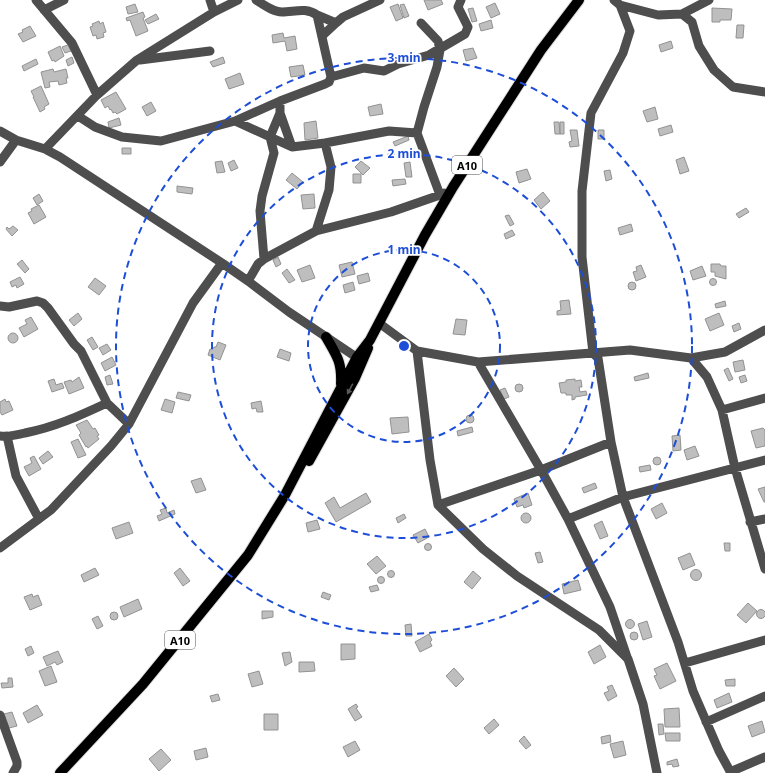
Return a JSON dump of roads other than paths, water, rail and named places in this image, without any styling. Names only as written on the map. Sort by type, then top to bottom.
[{"type":"main road","name":"A10","points":[[285,495],[296,482],[311,459],[379,322],[425,235],[453,187],[542,50],[579,0]]},
{"type":"main road","points":[[326,337],[339,358],[342,370],[341,386]]},
{"type":"main road","name":"A10","points":[[60,773],[143,684],[248,555],[285,495],[341,386],[360,359]]},
{"type":"street","points":[[36,0],[72,43],[97,95]]},
{"type":"street","points":[[44,10],[64,0]]},
{"type":"street","points":[[210,0],[214,12]]},
{"type":"street","points":[[45,149],[97,95],[137,60],[214,12],[238,0]]},
{"type":"street","points":[[256,0],[269,8],[282,12],[300,10],[313,12],[336,23]]},
{"type":"street","points":[[322,36],[344,17],[380,0]]},
{"type":"street","points":[[78,116],[95,127],[122,138],[162,142],[236,121],[280,101],[325,84],[329,82],[332,77],[364,68],[384,70],[398,64],[430,55],[440,50],[465,34],[468,27],[458,7],[461,0]]},
{"type":"street","points":[[617,2],[658,15],[682,14],[709,0]]},
{"type":"street","points":[[617,2],[630,31],[623,53],[591,113],[582,191],[582,257],[593,353],[598,358],[611,442],[623,496],[685,663],[693,691],[718,751],[730,772],[765,757]]},
{"type":"street","points":[[682,14],[692,22],[699,46],[714,70],[733,87],[765,92]]},
{"type":"street","points":[[317,15],[332,77]]},
{"type":"street","points":[[421,23],[438,41],[440,50],[437,68],[417,133],[440,195]]},
{"type":"street","points":[[137,60],[210,51]]},
{"type":"street","points":[[280,101],[280,113],[292,147]]},
{"type":"street","points":[[264,259],[260,212],[262,196],[274,153],[270,137],[280,113]]},
{"type":"street","points":[[236,121],[292,147],[325,143],[389,131],[417,133]]},
{"type":"street","points":[[0,131],[16,140],[45,149],[60,157],[222,263],[289,312],[360,359]]},
{"type":"street","points":[[0,162],[3,152],[16,140]]},
{"type":"street","points":[[316,231],[329,190],[332,167],[325,143]]},
{"type":"street","points":[[248,281],[258,264],[264,259],[316,231],[391,212],[440,195],[453,187]]},
{"type":"street","points":[[0,548],[51,510],[111,446],[129,424],[193,303],[222,263]]},
{"type":"street","points":[[0,306],[9,307],[37,301],[43,303],[81,351],[107,403],[129,424]]},
{"type":"street","points":[[379,322],[417,351],[478,362],[630,350],[691,358],[725,352],[765,330]]},
{"type":"street","points":[[417,351],[430,460],[438,505],[483,549],[517,576],[599,630],[628,659]]},
{"type":"street","points":[[691,358],[707,377],[722,410],[735,468],[765,569]]},
{"type":"street","points":[[478,362],[568,519],[610,607],[643,704],[657,773]]},
{"type":"street","points":[[722,410],[765,398]]},
{"type":"street","points":[[39,519],[16,476],[4,436],[33,431],[68,421],[107,403]]},
{"type":"street","points":[[438,505],[541,470],[611,442]]},
{"type":"street","points":[[568,519],[623,496],[765,460]]},
{"type":"street","points":[[750,522],[765,519]]},
{"type":"street","points":[[685,663],[765,640]]},
{"type":"street","points":[[706,722],[765,696]]},
{"type":"street","points":[[0,715],[17,762],[17,766],[12,773]]}]
